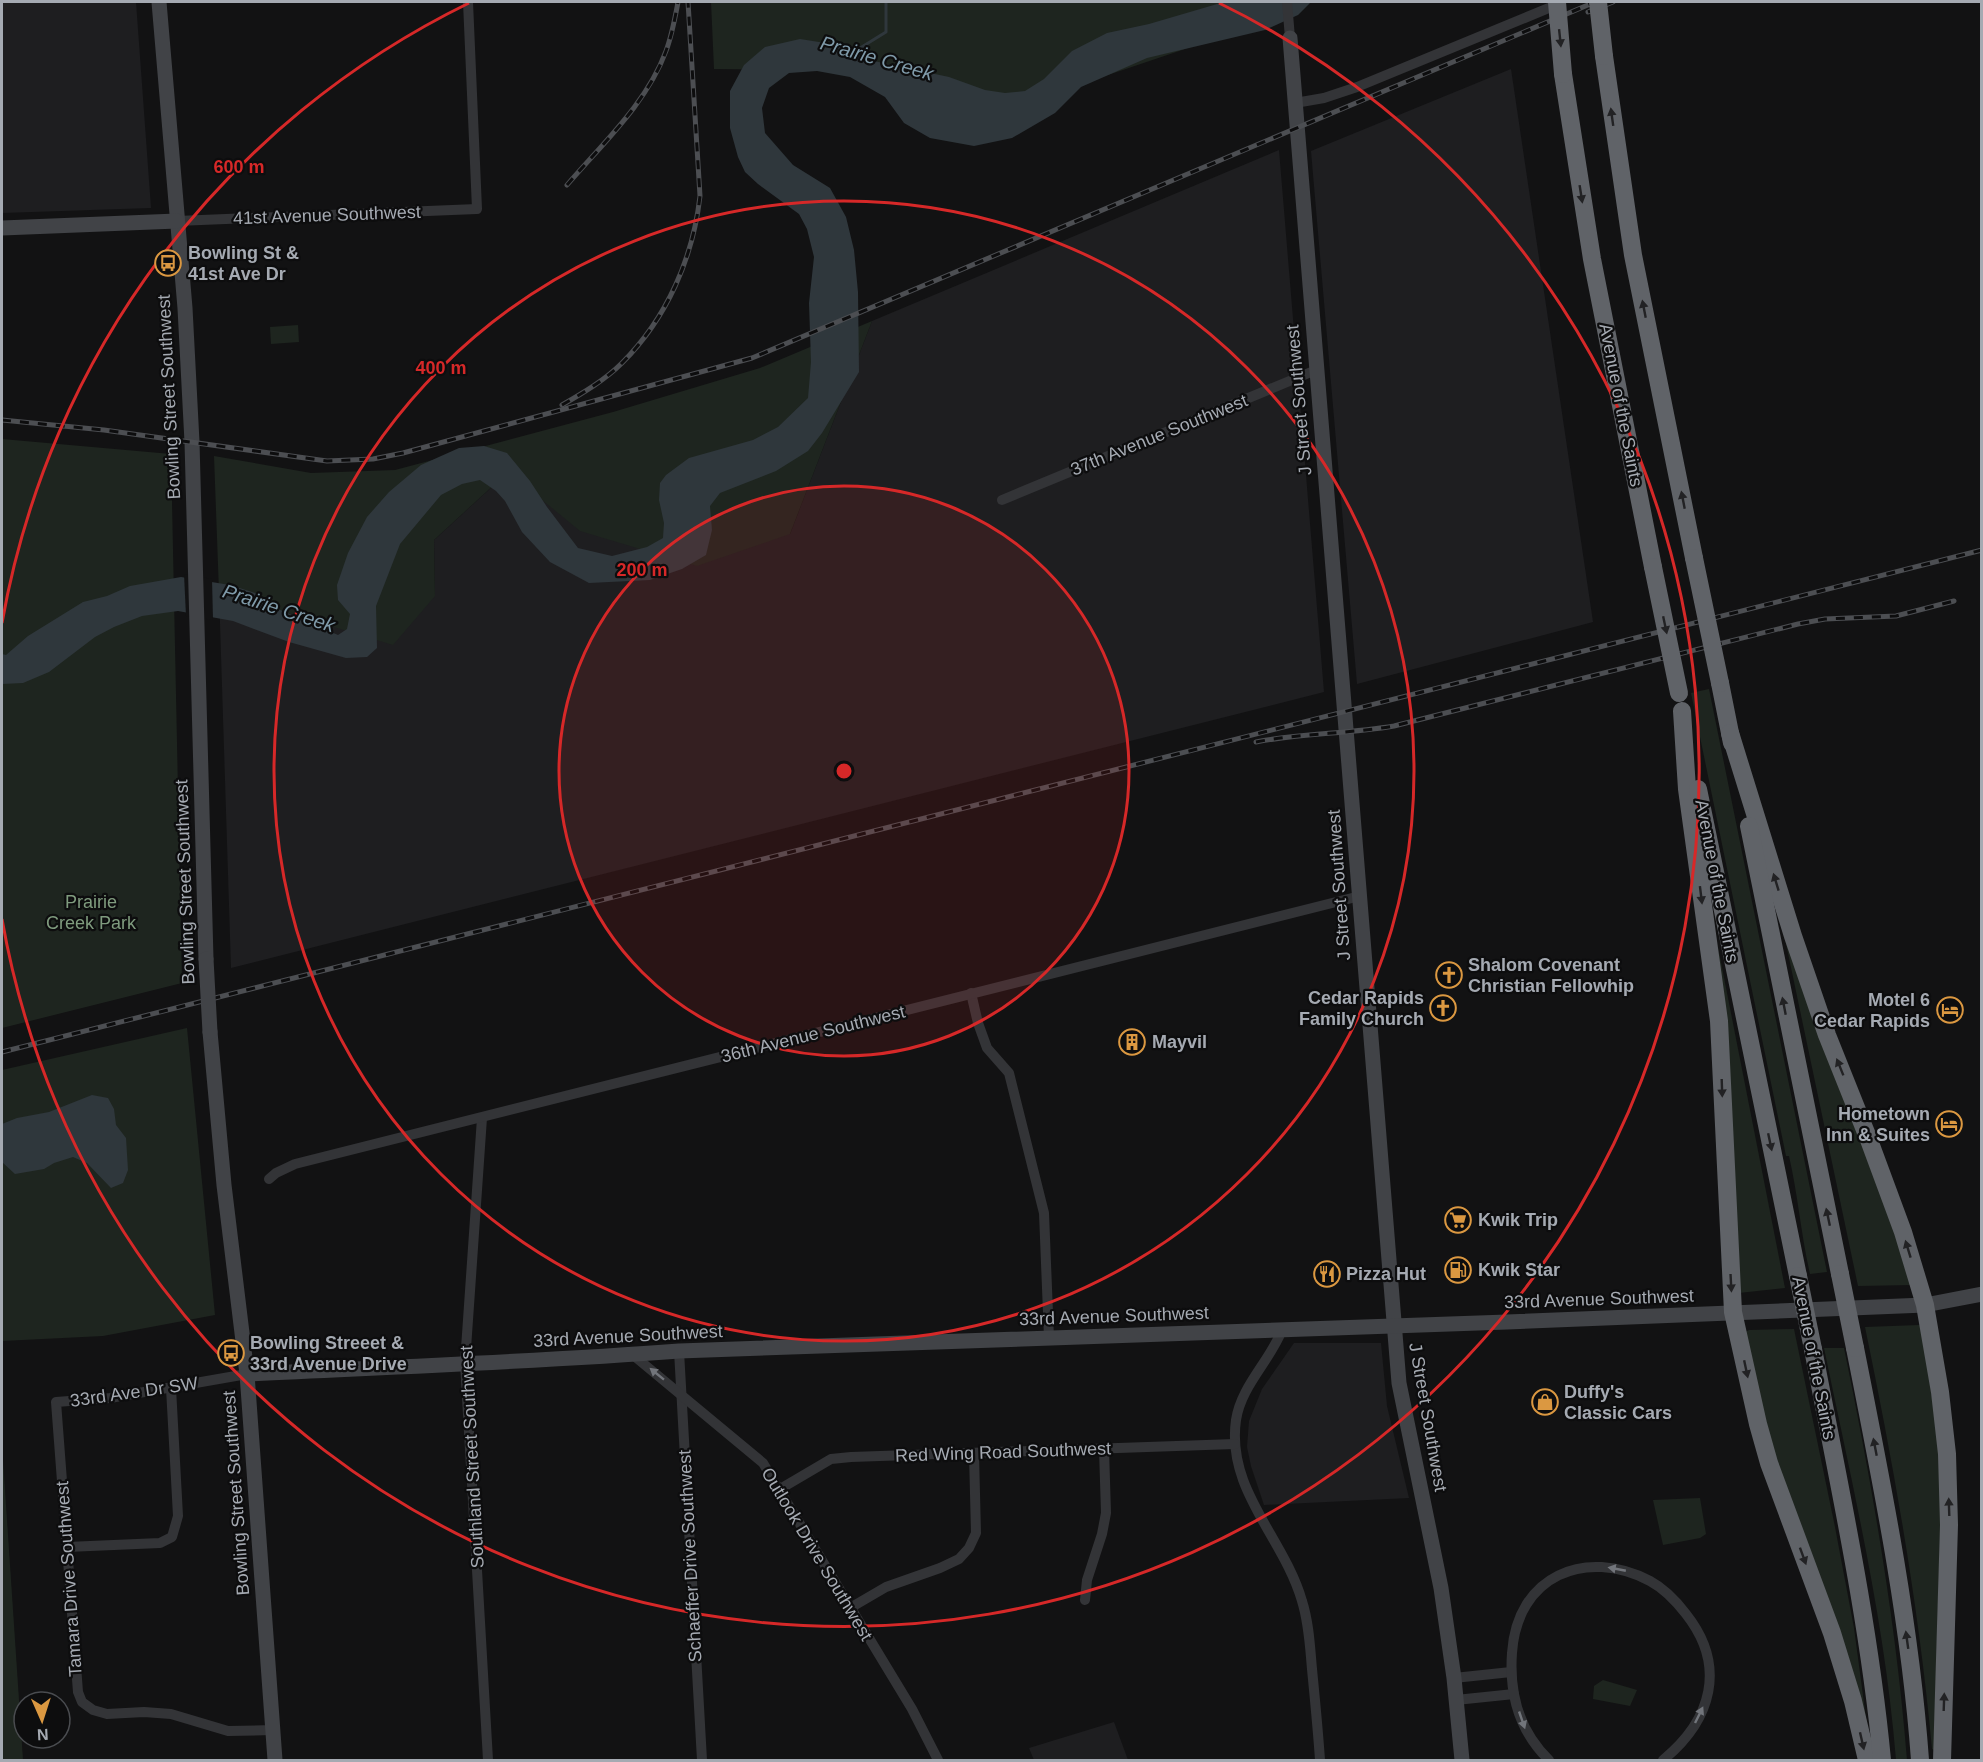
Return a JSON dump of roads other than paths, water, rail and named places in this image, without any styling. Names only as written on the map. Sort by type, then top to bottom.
[{"type":"highway","name":"Avenue of the Saints","points":[[1557,2],[1563,74],[1592,259],[1813,1349],[1862,1610],[1882,1761]]},
{"type":"highway","points":[[1598,2],[1634,255],[1885,1499],[1917,1714],[1920,1761]]},
{"type":"highway","points":[[1682,711],[1687,789],[1719,1021],[1733,1312],[1758,1424],[1769,1462],[1832,1633],[1853,1701],[1867,1761]]},
{"type":"highway","points":[[1730,733],[1827,1035],[1903,1232],[1925,1305],[1940,1392],[1947,1466],[1949,1525],[1942,1761]]},
{"type":"street","name":"Bowling Street Southwest","points":[[159,2],[191,415],[210,1032],[224,1185],[247,1374],[275,1761]]},
{"type":"street","name":"41st Avenue Southwest","points":[[177,221],[477,209],[468,2]]},
{"type":"street","name":"J Street Southwest","points":[[1287,2],[1399,1383],[1441,1588],[1454,1678],[1462,1761]]},
{"type":"street","points":[[1295,103],[1324,98],[1357,87],[1564,2]]},
{"type":"street","points":[[2,228],[177,221]]},
{"type":"street","name":"37th Avenue Southwest","points":[[1002,500],[1316,370]]},
{"type":"street","name":"36th Avenue Southwest","points":[[269,1179],[295,1164],[1360,896]]},
{"type":"street","points":[[971,993],[987,1048],[1009,1074],[1044,1213],[1049,1338]]},
{"type":"street","name":"Southland Street Southwest","points":[[482,1118],[465,1363],[489,1761]]},
{"type":"street","name":"33rd Avenue Southwest","points":[[247,1374],[547,1361],[679,1351],[1925,1305],[1982,1294]]},
{"type":"street","points":[[1282,1330],[1277,1343],[1245,1394],[1236,1418],[1235,1444],[1239,1473],[1252,1502],[1293,1574],[1303,1603],[1309,1635],[1320,1761]]},
{"type":"street","name":"Schaeffer Drive Southwest","points":[[679,1351],[702,1761]]},
{"type":"street","name":"Outlook Drive Southwest","points":[[633,1355],[763,1463],[912,1709],[938,1761]]},
{"type":"street","name":"33rd Ave Dr SW","points":[[56,1402],[110,1398],[247,1374]]},
{"type":"street","points":[[67,1547],[160,1543],[172,1537],[178,1516],[171,1388]]},
{"type":"street","name":"Tamara Drive Southwest","points":[[56,1402],[78,1692],[82,1702],[93,1710],[107,1714],[153,1712],[171,1714],[228,1731],[273,1730]]},
{"type":"street","name":"Red Wing Road Southwest","points":[[780,1489],[831,1459],[851,1456],[974,1454],[1235,1444]]},
{"type":"street","points":[[1085,1600],[1106,1513],[1104,1449]]},
{"type":"street","points":[[850,1608],[886,1587],[959,1559],[969,1548],[976,1533],[974,1454]]},
{"type":"street","points":[[1549,1761],[1527,1735],[1514,1694],[1511,1672],[1516,1626],[1525,1604],[1534,1591],[1546,1581],[1564,1573],[1585,1568],[1610,1567],[1630,1572],[1652,1582],[1675,1599],[1698,1629],[1708,1652],[1711,1680],[1705,1703],[1695,1724],[1663,1761]]},
{"type":"street","points":[[1454,1678],[1511,1672]]},
{"type":"street","points":[[1456,1700],[1514,1694]]},
{"type":"waterway","name":"Prairie Creek","points":[[852,53],[886,32],[886,2]]},
{"type":"railway","points":[[567,185],[636,105],[658,70],[672,33],[678,2]]},
{"type":"railway","points":[[562,405],[608,375],[638,345],[665,307],[691,242],[700,196],[688,2]]},
{"type":"railway","points":[[2,420],[104,430],[327,461],[373,459],[403,453],[752,358],[1595,2]]},
{"type":"railway","points":[[1588,12],[1613,2]]},
{"type":"railway","points":[[2,1052],[1982,550]]},
{"type":"railway","points":[[1256,742],[1394,726],[1798,624],[1825,619],[1896,616],[1954,601]]},
{"type":"place","name":"Bowling St & 41st Ave Dr","points":[[168,263]]},
{"type":"place","name":"Shalom Covenant Christian Fellowhip","points":[[1449,975]]},
{"type":"place","name":"Cedar Rapids Family Church","points":[[1443,1008]]},
{"type":"place","name":"Motel 6 Cedar Rapids","points":[[1950,1010]]},
{"type":"place","name":"Mayvil","points":[[1132,1042]]},
{"type":"place","name":"Hometown Inn & Suites","points":[[1949,1124]]},
{"type":"place","name":"Kwik Trip","points":[[1458,1220]]},
{"type":"place","name":"Kwik Star","points":[[1458,1270]]},
{"type":"place","name":"Pizza Hut","points":[[1327,1274]]},
{"type":"place","name":"Bowling Streeet & 33rd Avenue Drive","points":[[231,1353]]},
{"type":"place","name":"Duffy's Classic Cars","points":[[1545,1402]]},
{"type":"park label","name":"Prairie Creek Park","points":[[91,912]]}]
